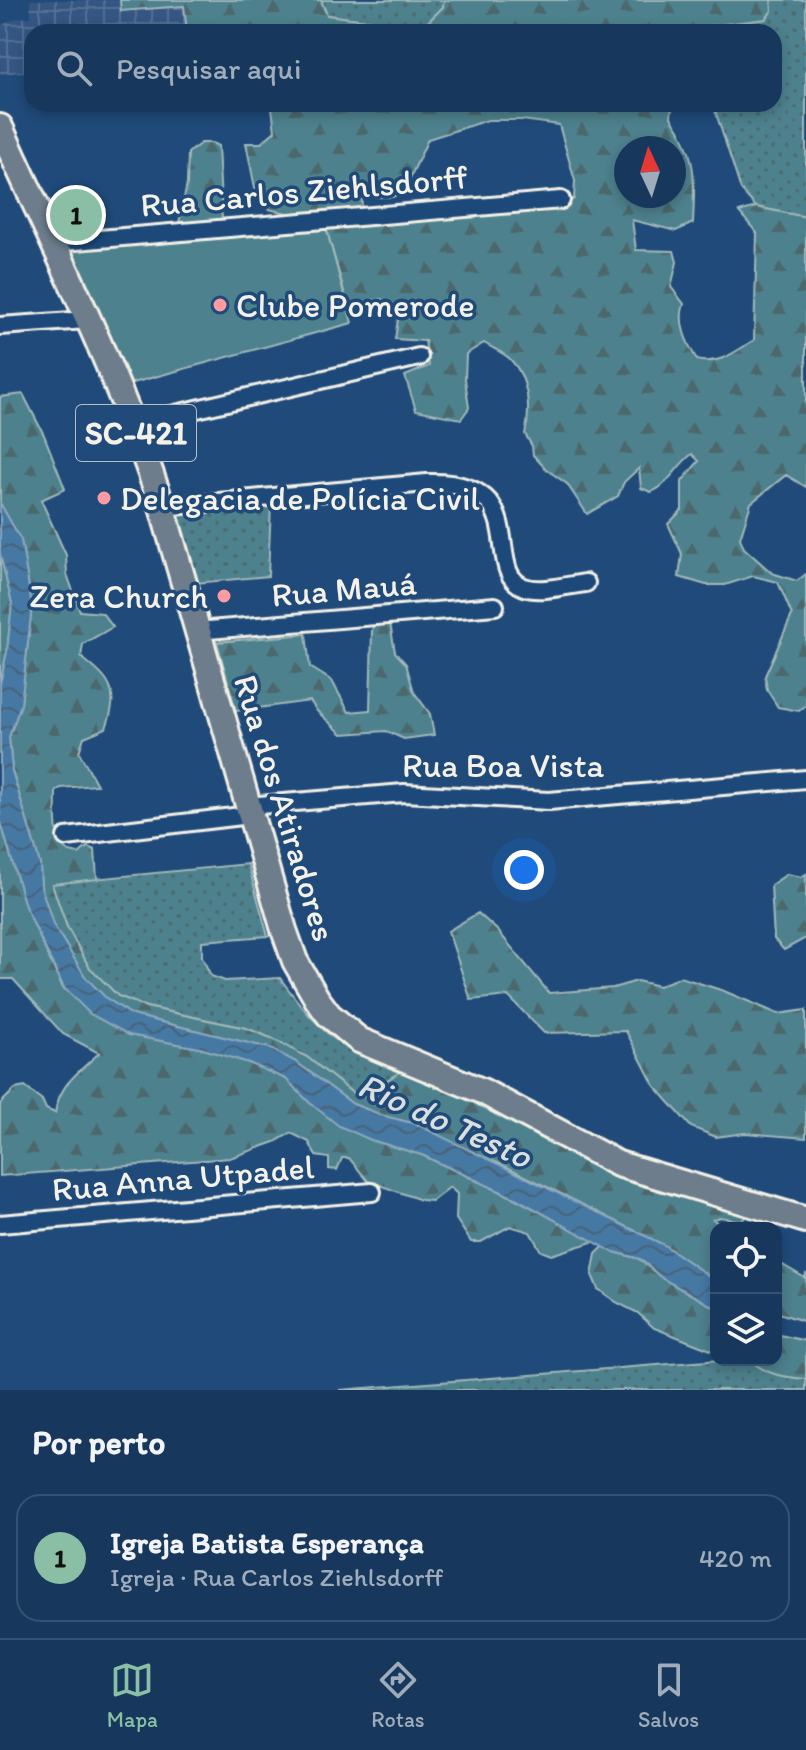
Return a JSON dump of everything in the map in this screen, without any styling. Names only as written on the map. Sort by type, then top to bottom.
[{"type":"main road","name":"Rua dos Atiradores","points":[[0,127],[7,158],[52,243],[133,424],[162,507],[295,961],[317,999],[345,1030],[378,1050],[482,1091],[618,1164],[806,1220]]},
{"type":"street","name":"Rua Carlos Ziehlsdorff","points":[[52,243],[561,200]]},
{"type":"street","points":[[0,326],[87,320]]},
{"type":"street","points":[[133,424],[419,357]]},
{"type":"street","points":[[162,507],[456,483],[480,493],[489,502],[501,525],[507,566],[515,581],[524,587],[535,588],[586,583]]},
{"type":"street","name":"Rua Mauá","points":[[197,631],[495,606]]},
{"type":"street","name":"Rua Boa Vista","points":[[66,837],[249,810],[404,793],[549,801],[806,779]]},
{"type":"street","name":"Rua Anna Utpadel","points":[[0,1224],[372,1192]]},
{"type":"shaded area","points":[[30,0],[120,0],[122,11],[185,6],[186,24],[24,24],[24,72],[0,74],[0,26],[17,18],[31,17]]},
{"type":"green space","points":[[120,0],[321,0],[327,15],[397,24],[186,24],[184,6],[121,11]]},
{"type":"green space","points":[[321,0],[444,0],[443,7],[426,24],[397,24],[327,15]]},
{"type":"green space","points":[[444,0],[771,0],[772,10],[766,19],[725,24],[426,24],[443,7]]},
{"type":"green space","points":[[771,0],[806,0],[806,217],[756,207],[741,190],[716,112],[782,112],[782,24],[725,24],[765,19],[772,10]]},
{"type":"green space","points":[[273,112],[671,112],[671,117],[682,136],[614,136],[614,208],[686,208],[686,143],[692,167],[693,223],[676,231],[632,220],[636,250],[674,251],[677,262],[671,287],[684,304],[682,326],[697,360],[720,359],[754,340],[757,233],[739,212],[756,207],[806,217],[806,487],[786,475],[751,503],[740,538],[744,548],[772,573],[797,581],[806,574],[806,705],[799,711],[778,707],[767,690],[765,676],[792,615],[778,582],[753,576],[725,585],[706,585],[679,577],[682,554],[668,524],[682,510],[682,481],[699,461],[692,454],[651,492],[641,488],[639,468],[624,482],[618,496],[587,514],[567,484],[533,455],[525,434],[528,405],[522,376],[508,357],[484,343],[466,354],[469,408],[461,419],[416,410],[405,376],[429,366],[425,341],[395,339],[398,319],[392,305],[381,299],[348,305],[324,221],[269,209],[256,193],[246,143],[261,143],[275,131]],"holes":[[[488,120],[559,125],[575,181],[574,199],[558,208],[361,223],[362,197],[393,197],[405,189],[428,139]]]},
{"type":"green space","points":[[201,143],[218,146],[222,220],[179,223],[187,184],[188,153]]},
{"type":"green space","name":"Clube Pomerode","points":[[324,220],[352,323],[129,384],[69,249]]},
{"type":"green space","points":[[23,394],[44,435],[65,489],[41,500],[66,555],[67,574],[80,611],[102,613],[113,627],[83,644],[81,657],[106,680],[112,695],[106,728],[84,737],[79,752],[97,785],[56,791],[56,823],[62,846],[79,854],[87,847],[95,850],[97,879],[52,884],[67,927],[89,967],[118,996],[146,1007],[246,1028],[271,1038],[307,1057],[355,1095],[367,1096],[374,1088],[402,1071],[751,1212],[741,1221],[720,1217],[713,1219],[716,1222],[710,1222],[710,1277],[664,1245],[505,1166],[442,1139],[416,1124],[353,1104],[296,1062],[269,1048],[132,1015],[106,998],[86,978],[53,924],[41,887],[40,864],[12,771],[9,737],[21,704],[32,606],[21,541],[0,503],[0,397]]},
{"type":"green space","points":[[271,504],[268,576],[196,583],[177,519],[179,513]]},
{"type":"green space","points":[[0,554],[12,603],[0,684]]},
{"type":"green space","points":[[390,623],[395,652],[406,664],[414,692],[430,714],[434,735],[404,739],[386,731],[342,734],[310,701],[236,711],[217,642],[306,634],[310,667],[332,681],[349,712],[370,710],[372,630],[375,624]]},
{"type":"green space","points":[[0,819],[25,906],[63,988],[129,1035],[200,1048],[249,1063],[286,1079],[310,1103],[371,1140],[422,1155],[518,1200],[595,1241],[551,1255],[541,1251],[530,1232],[510,1226],[481,1242],[471,1242],[456,1219],[457,1194],[450,1187],[432,1201],[421,1200],[368,1181],[349,1158],[342,1158],[337,1170],[329,1169],[329,1158],[316,1156],[309,1142],[291,1133],[230,1158],[0,1176],[0,1104],[15,1089],[25,1087],[42,1100],[46,1109],[55,1113],[65,1086],[99,1053],[63,1034],[13,979],[0,979]]},
{"type":"green space","points":[[248,864],[268,936],[202,941],[202,957],[211,976],[225,981],[280,978],[306,1012],[332,1036],[362,1055],[402,1071],[374,1088],[367,1096],[355,1095],[307,1057],[271,1038],[246,1028],[146,1007],[118,996],[89,967],[67,927],[51,883]]},
{"type":"green space","points":[[787,874],[801,877],[806,874],[806,938],[784,950],[774,939],[771,885]]},
{"type":"green space","points":[[478,913],[498,931],[549,993],[613,988],[637,981],[659,986],[680,977],[724,991],[778,1014],[806,1010],[806,1138],[745,1133],[716,1137],[691,1127],[654,1085],[626,1031],[544,1033],[508,996],[471,1000],[448,931]]},
{"type":"green space","points":[[604,1246],[639,1259],[663,1279],[710,1305],[710,1350],[654,1328],[638,1313],[598,1289],[592,1275],[596,1254]]},
{"type":"green space","points":[[782,1265],[805,1278],[806,1273],[806,1322],[782,1314]]},
{"type":"green space","points":[[782,1335],[806,1341],[806,1379],[759,1366],[782,1366]]},
{"type":"green space","points":[[710,1361],[710,1366],[759,1366],[776,1374],[806,1379],[806,1390],[340,1390]]},
{"type":"water","points":[[0,503],[21,540],[32,606],[21,704],[9,737],[12,771],[40,864],[41,887],[53,924],[86,978],[106,998],[132,1015],[269,1048],[296,1062],[353,1104],[416,1124],[664,1245],[710,1277],[710,1305],[663,1279],[640,1259],[611,1251],[517,1199],[422,1155],[371,1140],[339,1126],[286,1079],[249,1063],[200,1048],[129,1035],[90,1014],[64,988],[25,906],[0,819],[0,684],[12,603],[0,554]]},
{"type":"place","name":"Igreja Batista Esperança","points":[[76,215]]},
{"type":"place","name":"Clube Pomerode","points":[[220,305]]},
{"type":"place","name":"Delegacia de Polícia Civil","points":[[104,498]]},
{"type":"place","name":"Zera Church","points":[[224,596]]},
{"type":"water label","name":"Rio do Testo","points":[[445,1120]]}]
